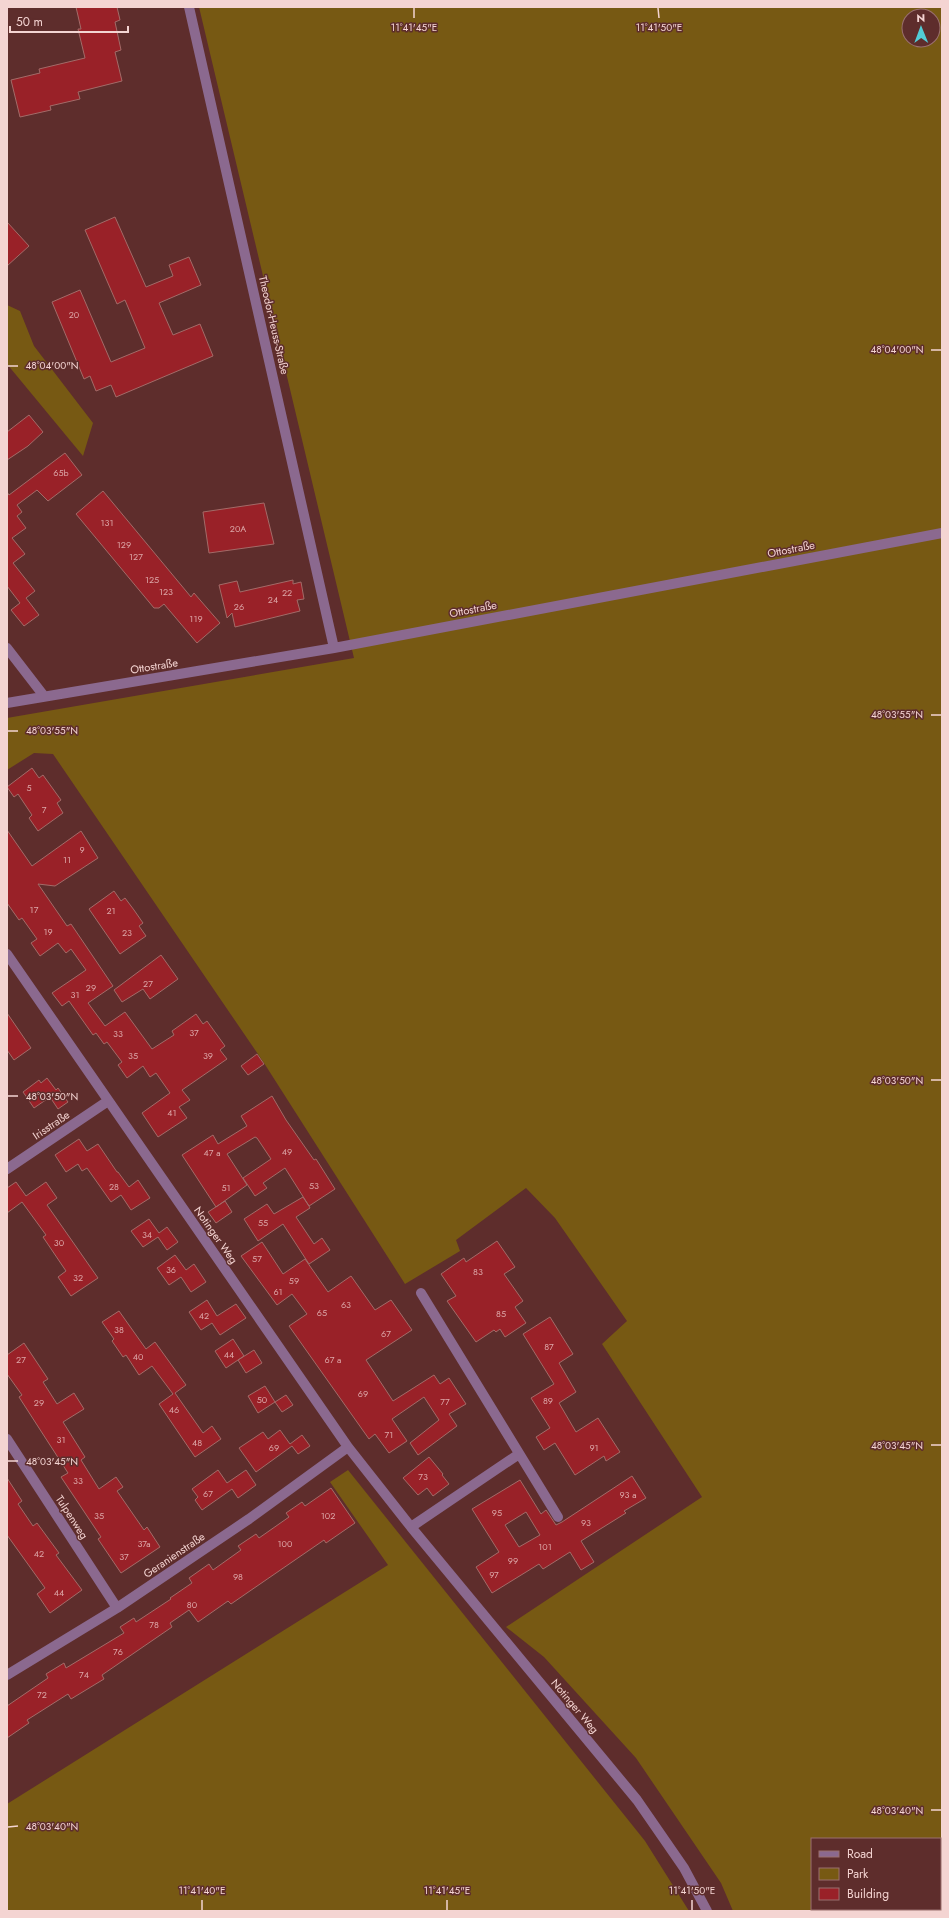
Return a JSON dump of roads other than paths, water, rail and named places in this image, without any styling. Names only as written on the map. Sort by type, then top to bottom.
[{"type":"street","name":"Theodor-Heuss-Straße","points":[[189,7],[334,648]]},
{"type":"street","name":"Ottostraße","points":[[7,703],[334,648],[942,533]]},
{"type":"street","points":[[7,648],[44,696]]},
{"type":"street","name":"Notinger Weg","points":[[7,954],[348,1447],[411,1527],[637,1800],[680,1861],[707,1911]]},
{"type":"street","name":"Irisstraße","points":[[7,1169],[108,1101]]},
{"type":"street","points":[[421,1293],[558,1517]]},
{"type":"street","name":"Tulpenweg","points":[[7,1439],[117,1608]]},
{"type":"street","name":"Geranienstraße","points":[[7,1675],[117,1608],[249,1519],[348,1447]]},
{"type":"street","points":[[411,1527],[522,1458]]}]
